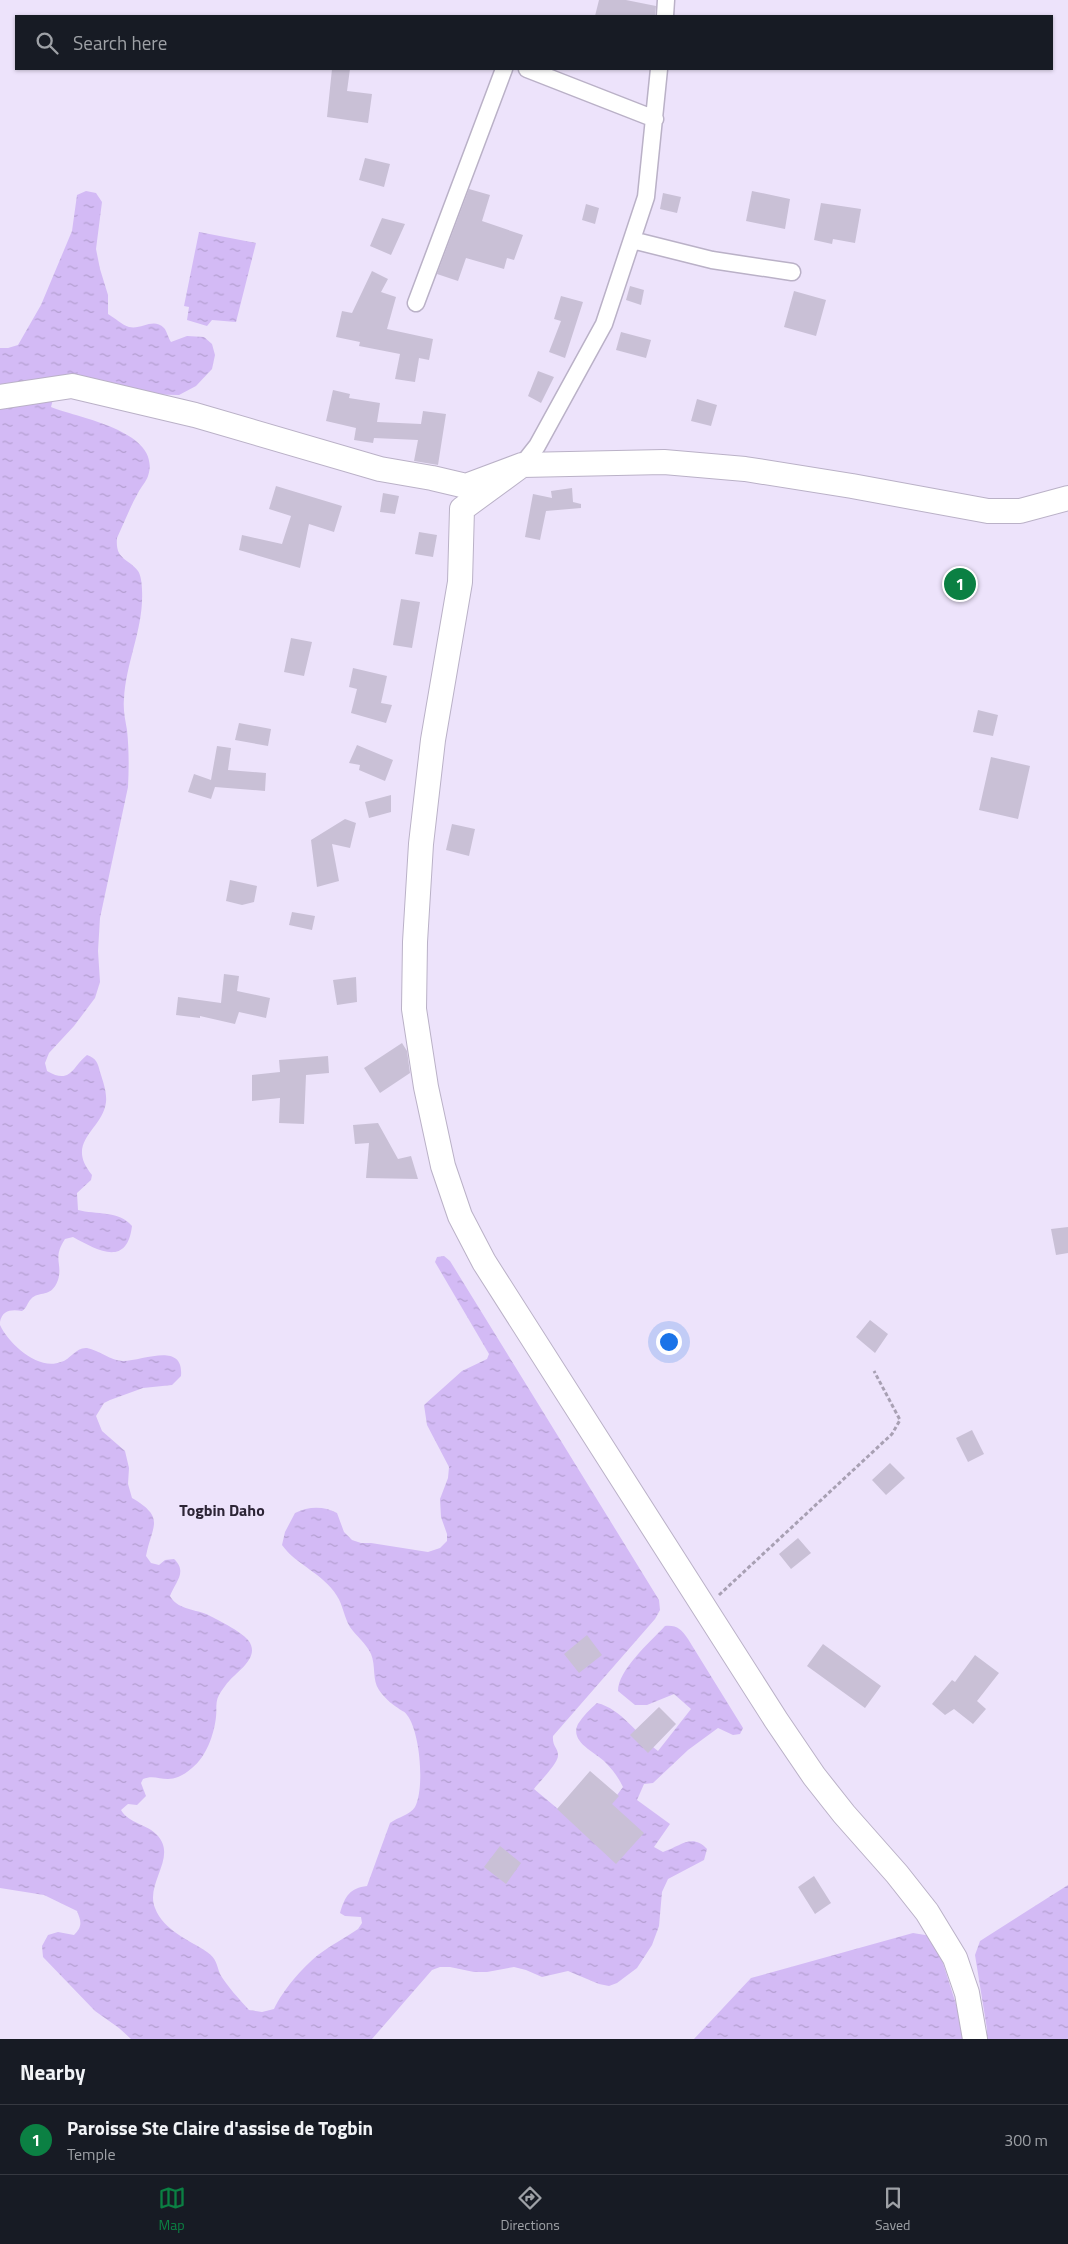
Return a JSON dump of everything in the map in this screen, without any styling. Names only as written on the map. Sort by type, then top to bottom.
[{"type":"street","points":[[664,15],[666,0]]},
{"type":"street","points":[[416,303],[504,70]]},
{"type":"street","points":[[530,70],[654,119]]},
{"type":"street","points":[[659,70],[646,197],[604,324],[537,446],[522,465],[462,509],[460,582],[433,740],[420,854],[415,942],[414,1009],[426,1087],[443,1166],[460,1216],[484,1262],[704,1609],[814,1776],[927,1912],[955,1958],[967,1993],[975,2036]]},
{"type":"street","points":[[632,240],[712,260],[792,272]]},
{"type":"street","points":[[0,397],[72,386],[195,415],[380,469],[466,486],[522,465],[664,462],[700,464],[842,484],[988,511],[1020,510],[1068,498]]},
{"type":"path","points":[[704,1609],[892,1434],[900,1420],[874,1371]]},
{"type":"water","points":[[86,191],[96,193],[102,202],[96,249],[108,295],[108,314],[129,327],[152,324],[160,325],[165,329],[171,342],[187,336],[204,337],[212,344],[215,355],[212,369],[196,386],[179,395],[55,392],[51,407],[98,422],[131,437],[143,448],[149,461],[148,476],[135,498],[117,538],[120,555],[140,575],[142,604],[138,631],[125,685],[124,714],[128,744],[128,787],[100,918],[98,951],[100,982],[95,998],[74,1026],[49,1053],[45,1063],[47,1071],[61,1076],[70,1073],[87,1055],[95,1059],[104,1087],[106,1102],[99,1120],[83,1144],[84,1163],[92,1175],[91,1180],[77,1193],[78,1210],[121,1217],[132,1226],[129,1239],[124,1247],[117,1251],[101,1250],[73,1237],[65,1239],[58,1256],[58,1280],[52,1290],[34,1296],[22,1311],[11,1310],[5,1313],[0,1322],[0,348],[18,345],[41,305],[72,231],[77,195]]},
{"type":"water","points":[[199,232],[256,243],[236,322],[212,320],[207,326],[187,320],[189,307],[184,306]]},
{"type":"water","points":[[444,1256],[450,1261],[659,1600],[660,1610],[655,1619],[553,1736],[553,1742],[558,1753],[557,1758],[534,1789],[588,1834],[623,1787],[608,1765],[580,1741],[576,1730],[578,1724],[597,1703],[606,1706],[622,1717],[658,1751],[691,1709],[674,1694],[647,1705],[635,1705],[618,1691],[619,1683],[629,1665],[665,1626],[676,1627],[688,1639],[743,1728],[740,1734],[733,1735],[718,1728],[688,1750],[653,1783],[644,1784],[637,1800],[670,1824],[654,1847],[663,1852],[686,1842],[696,1842],[702,1844],[707,1849],[704,1860],[668,1879],[662,1892],[659,1926],[652,1945],[637,1968],[617,1983],[609,1986],[599,1984],[568,1971],[542,1977],[514,1967],[487,1972],[474,1972],[440,1967],[432,1970],[372,2039],[131,2039],[95,2011],[43,1957],[42,1946],[48,1935],[58,1932],[74,1935],[77,1932],[80,1923],[77,1911],[44,1895],[0,1888],[0,1325],[17,1347],[25,1354],[43,1363],[61,1362],[80,1349],[87,1348],[119,1361],[161,1355],[176,1359],[180,1365],[181,1376],[172,1385],[143,1388],[110,1400],[104,1403],[96,1416],[102,1431],[125,1451],[129,1468],[128,1484],[132,1498],[143,1505],[153,1517],[153,1529],[146,1556],[151,1563],[159,1565],[165,1560],[174,1559],[180,1568],[179,1577],[170,1596],[177,1604],[206,1614],[240,1633],[248,1640],[252,1652],[247,1662],[219,1695],[211,1738],[205,1752],[197,1763],[176,1778],[149,1777],[143,1779],[141,1783],[146,1796],[137,1805],[128,1804],[121,1810],[124,1815],[154,1832],[163,1844],[163,1862],[154,1889],[153,1899],[159,1916],[170,1929],[213,1957],[220,1974],[249,2010],[262,2012],[274,2009],[288,1987],[312,1960],[358,1929],[362,1923],[361,1917],[345,1916],[340,1913],[344,1902],[352,1891],[367,1886],[390,1823],[413,1810],[418,1798],[420,1760],[415,1733],[411,1723],[405,1713],[390,1702],[379,1690],[371,1654],[350,1627],[339,1600],[331,1588],[282,1545],[285,1532],[295,1513],[316,1508],[327,1509],[337,1513],[344,1532],[352,1540],[361,1543],[428,1552],[440,1548],[447,1541],[447,1534],[441,1517],[440,1499],[448,1478],[449,1467],[427,1425],[424,1405],[462,1371],[487,1359],[489,1354],[435,1262],[437,1257]]},
{"type":"water","points":[[1068,1885],[1068,2039],[983,2039],[987,2036],[987,2029],[975,1955],[980,1941]]},
{"type":"water","points":[[913,1933],[931,1936],[937,1944],[967,2039],[694,2039],[751,1978]]},
{"type":"building","points":[[599,0],[626,0],[656,6],[655,15],[595,15]]},
{"type":"building","points":[[332,70],[350,70],[347,91],[372,94],[368,123],[327,117]]},
{"type":"building","points":[[365,158],[390,164],[384,187],[359,180]]},
{"type":"building","points":[[469,189],[490,195],[482,221],[523,235],[514,260],[507,258],[504,269],[466,258],[458,281],[437,274]]},
{"type":"building","points":[[752,191],[790,199],[785,229],[746,221]]},
{"type":"building","points":[[663,193],[681,197],[677,213],[660,209]]},
{"type":"building","points":[[821,203],[861,209],[855,243],[833,239],[832,244],[814,240]]},
{"type":"building","points":[[586,204],[599,208],[595,224],[582,220]]},
{"type":"building","points":[[382,218],[405,224],[391,255],[370,246]]},
{"type":"building","points":[[372,271],[388,279],[381,292],[396,297],[387,329],[433,339],[429,360],[419,358],[415,382],[395,379],[400,354],[359,346],[360,342],[336,337],[342,311],[352,313]]},
{"type":"building","points":[[630,286],[644,290],[641,305],[626,300]]},
{"type":"building","points":[[794,291],[826,300],[816,336],[784,327]]},
{"type":"building","points":[[561,296],[583,302],[565,358],[549,352],[561,321],[554,319]]},
{"type":"building","points":[[621,332],[651,340],[646,358],[616,350]]},
{"type":"building","points":[[538,371],[554,377],[541,403],[528,396]]},
{"type":"building","points":[[333,390],[350,394],[349,398],[380,403],[377,422],[421,424],[423,411],[446,414],[438,465],[414,461],[418,440],[374,438],[373,443],[354,440],[356,428],[326,421]]},
{"type":"building","points":[[697,399],[717,405],[711,426],[691,421]]},
{"type":"building","points":[[276,486],[342,506],[334,532],[309,524],[300,568],[239,550],[242,535],[282,544],[291,516],[269,509]]},
{"type":"building","points":[[572,488],[573,502],[581,504],[581,508],[546,511],[540,540],[525,537],[533,494],[552,498],[551,491]]},
{"type":"building","points":[[383,493],[399,496],[395,514],[380,512]]},
{"type":"building","points":[[419,532],[437,535],[433,557],[415,554]]},
{"type":"building","points":[[401,599],[420,602],[412,648],[393,645]]},
{"type":"building","points":[[291,638],[312,642],[304,676],[284,672]]},
{"type":"building","points":[[353,668],[387,676],[381,703],[392,705],[386,723],[351,713],[357,689],[349,687]]},
{"type":"building","points":[[978,710],[998,715],[993,736],[973,732]]},
{"type":"building","points":[[239,723],[271,729],[268,746],[235,740]]},
{"type":"building","points":[[357,745],[393,760],[385,781],[359,770],[360,765],[349,763]]},
{"type":"building","points":[[217,746],[231,748],[228,770],[266,773],[265,791],[215,787],[211,799],[188,792],[194,774],[211,780]]},
{"type":"building","points":[[991,757],[1030,766],[1018,819],[979,810]]},
{"type":"building","points":[[391,795],[391,812],[369,818],[365,802]]},
{"type":"building","points":[[345,819],[356,823],[350,848],[332,844],[339,881],[317,887],[311,840]]},
{"type":"building","points":[[452,824],[475,829],[469,856],[446,850]]},
{"type":"building","points":[[230,880],[257,886],[254,902],[242,905],[226,901]]},
{"type":"building","points":[[292,912],[315,916],[312,930],[289,925]]},
{"type":"building","points":[[224,974],[239,976],[237,991],[270,998],[266,1018],[239,1012],[235,1024],[200,1016],[200,1018],[176,1015],[178,997],[221,1003]]},
{"type":"building","points":[[356,977],[357,1002],[337,1005],[333,980]]},
{"type":"building","points":[[402,1043],[407,1051],[410,1073],[380,1093],[364,1068]]},
{"type":"building","points":[[328,1056],[329,1073],[306,1075],[304,1124],[279,1123],[280,1098],[252,1101],[252,1075],[280,1072],[279,1060]]},
{"type":"building","points":[[378,1123],[398,1159],[411,1156],[418,1179],[366,1178],[369,1143],[355,1144],[353,1125]]},
{"type":"building","points":[[1068,1227],[1068,1253],[1056,1255],[1051,1229]]},
{"type":"building","points":[[870,1320],[888,1334],[875,1353],[856,1337]]},
{"type":"building","points":[[972,1430],[984,1454],[968,1462],[956,1438]]},
{"type":"building","points":[[890,1463],[905,1478],[886,1495],[872,1480]]},
{"type":"building","points":[[798,1538],[811,1553],[791,1569],[779,1554]]},
{"type":"building","points":[[587,1635],[602,1655],[579,1673],[564,1654]]},
{"type":"building","points":[[823,1644],[881,1686],[865,1708],[807,1666]]},
{"type":"building","points":[[975,1655],[999,1673],[977,1701],[986,1709],[973,1724],[954,1709],[945,1715],[932,1704],[952,1680],[955,1682]]},
{"type":"building","points":[[659,1707],[676,1724],[648,1753],[630,1735]]},
{"type":"building","points":[[590,1771],[619,1796],[612,1804],[644,1833],[616,1864],[557,1809]]},
{"type":"building","points":[[500,1846],[521,1863],[506,1884],[484,1867]]},
{"type":"building","points":[[814,1876],[831,1903],[815,1914],[798,1887]]},
{"type":"place","name":"Paroisse Ste Claire d'assise de Togbin","points":[[960,584]]},
{"type":"district","name":"Togbin Daho","points":[[222,1510]]}]
